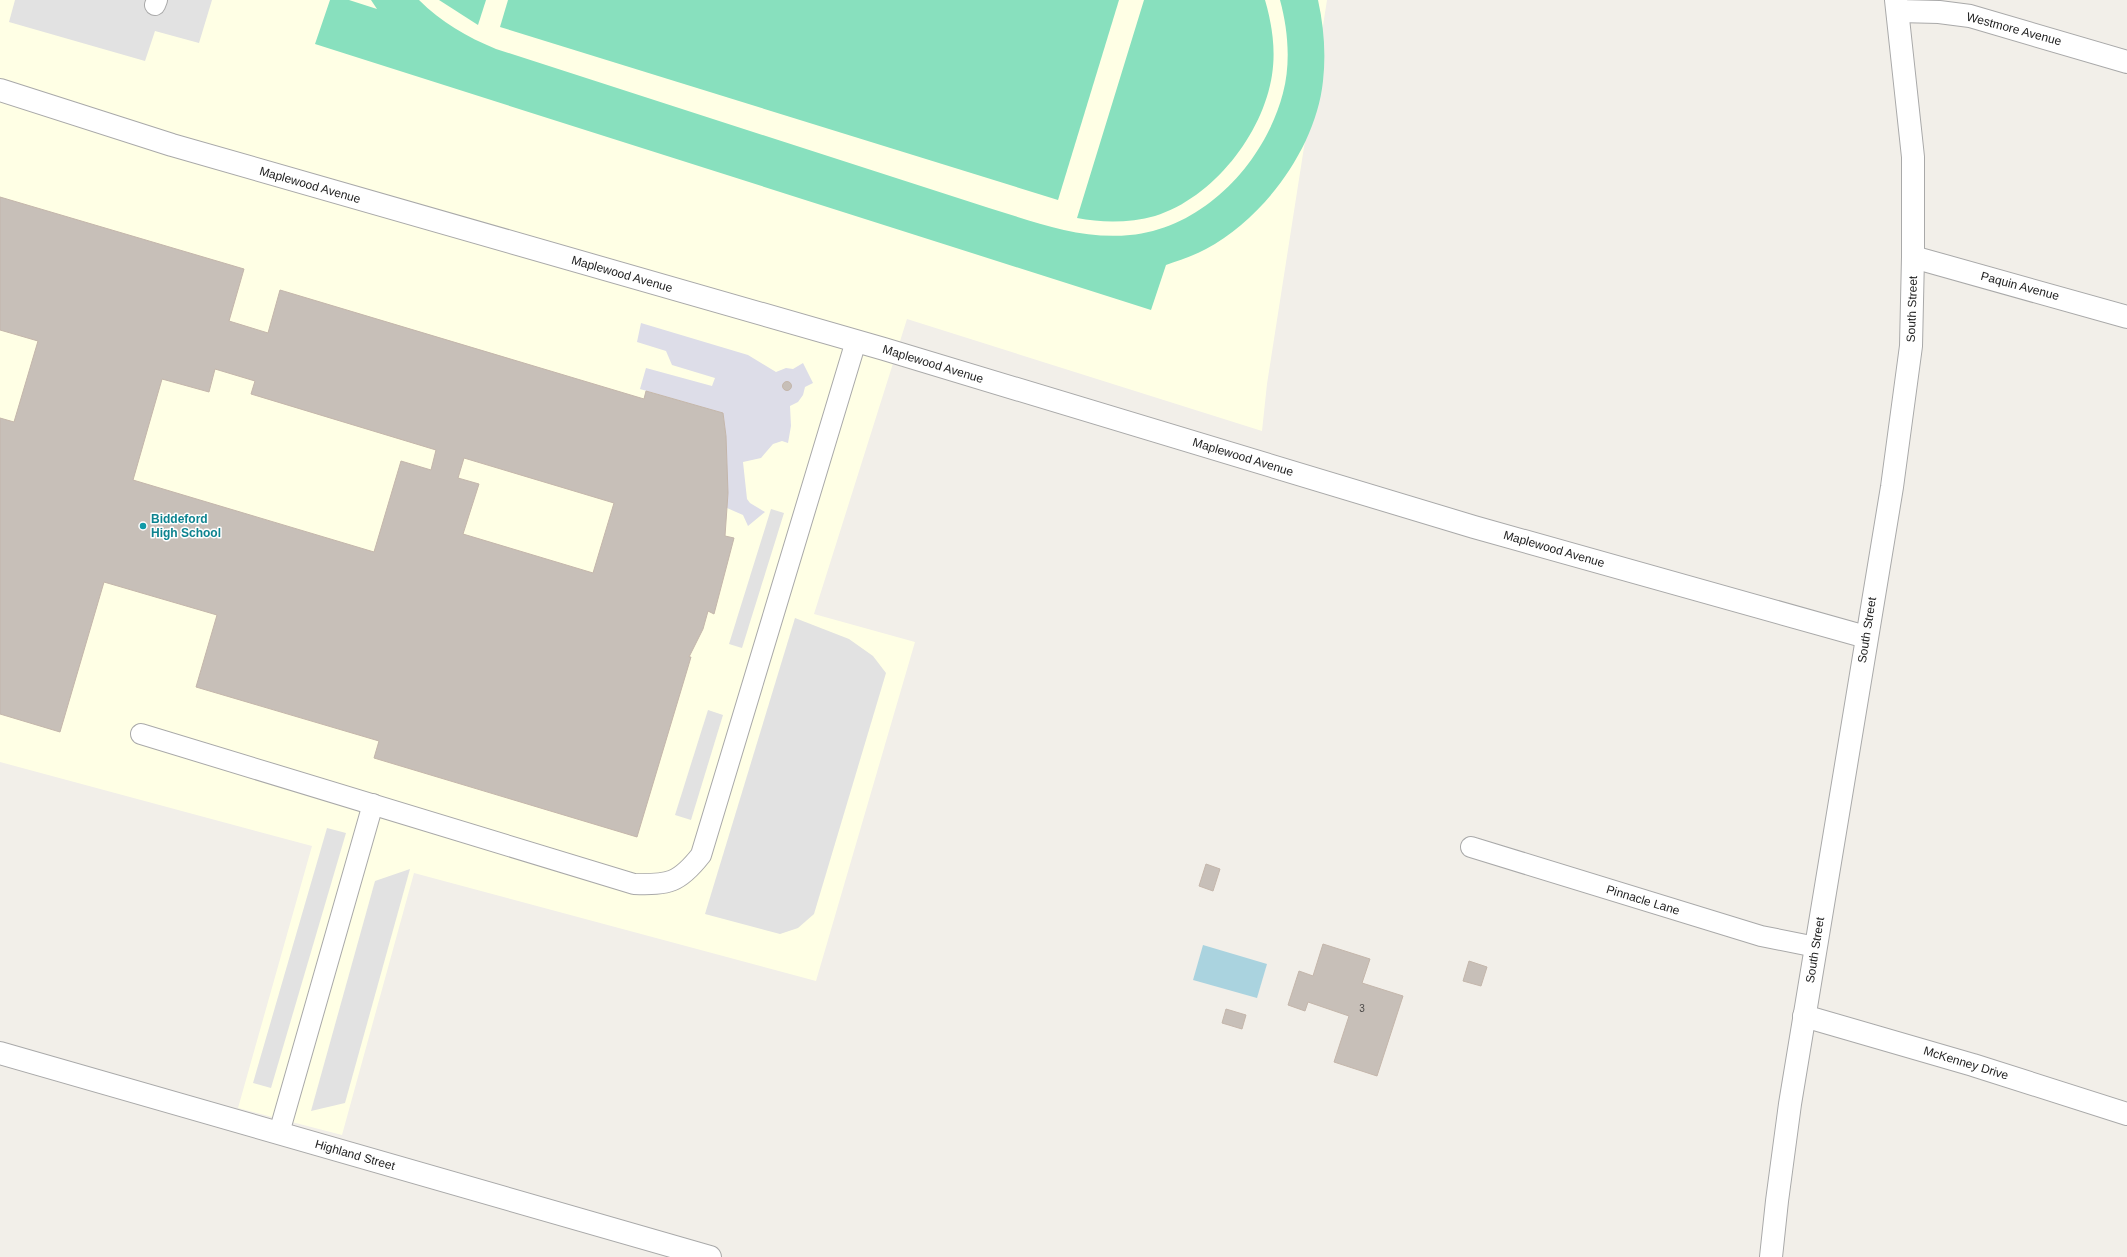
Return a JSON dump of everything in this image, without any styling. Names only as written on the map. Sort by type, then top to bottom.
[{"type":"street","name":"Westmore Avenue","points":[[1897,6],[1970,16],[2127,62]]},
{"type":"street","name":"South Street","points":[[1771,1257],[1787,1126],[1866,637],[1892,487],[1911,339],[1913,157],[1897,6]]},
{"type":"street","name":"Maplewood Avenue","points":[[0,90],[172,145],[856,341],[1474,527],[1866,637]]},
{"type":"street","name":"Paquin Avenue","points":[[1913,257],[2127,317]]},
{"type":"street","name":"McKenney Drive","points":[[1804,1016],[1973,1065],[2127,1114]]},
{"type":"street","name":"Highland Street","points":[[0,1053],[710,1257]]},
{"type":"lane","points":[[141,734],[634,884],[655,884],[675,881],[691,867],[701,854],[856,341]]},
{"type":"lane","points":[[279,1133],[373,804]]},
{"type":"lane","name":"Pinnacle Lane","points":[[1471,847],[1761,936],[1816,947]]},
{"type":"shaded area","points":[[0,0],[1327,0],[1267,384],[1262,431],[907,319],[814,614],[915,642],[816,981],[414,873],[342,1135],[238,1108],[312,846],[0,762]]},
{"type":"shaded area","points":[[15,0],[212,0],[199,43],[155,31],[145,61],[9,22]]},
{"type":"shaded area","points":[[641,323],[748,355],[776,372],[786,368],[793,369],[803,363],[813,383],[805,387],[803,395],[798,402],[790,406],[791,426],[788,443],[782,441],[773,444],[761,458],[743,462],[747,499],[750,503],[765,512],[748,526],[743,515],[727,508],[726,436],[723,413],[640,389],[646,368],[712,386],[715,378],[672,365],[666,351],[637,342]]},
{"type":"shaded area","points":[[771,509],[784,513],[742,648],[729,644]]},
{"type":"shaded area","points":[[795,618],[849,639],[873,656],[886,673],[814,914],[798,928],[780,934],[705,914]]},
{"type":"shaded area","points":[[708,710],[723,715],[691,820],[675,815]]},
{"type":"shaded area","points":[[327,828],[346,833],[271,1088],[253,1083]]},
{"type":"shaded area","points":[[410,869],[345,1103],[311,1111],[375,881]]},
{"type":"green space","points":[[330,0],[349,0],[377,9],[371,0],[419,0],[445,22],[496,49],[1024,219],[1058,229],[1094,235],[1130,235],[1157,230],[1183,220],[1206,205],[1228,187],[1246,166],[1262,143],[1274,119],[1283,93],[1287,70],[1288,46],[1280,0],[1318,0],[1324,40],[1324,71],[1318,106],[1310,131],[1284,178],[1267,200],[1248,219],[1227,236],[1206,249],[1166,265],[1151,310],[315,44]]},
{"type":"green space","points":[[439,0],[486,0],[478,25]]},
{"type":"green space","points":[[508,0],[1119,0],[1058,200],[500,27]]},
{"type":"green space","points":[[1144,0],[1265,0],[1270,18],[1274,56],[1272,75],[1267,97],[1258,119],[1246,141],[1232,161],[1215,179],[1196,195],[1176,207],[1155,216],[1136,220],[1116,222],[1077,218]]},
{"type":"water","points":[[1203,945],[1267,964],[1257,998],[1193,980]]},
{"type":"building","name":"Biddeford High School","points":[[0,197],[244,269],[229,321],[268,333],[280,290],[644,399],[646,391],[723,413],[726,436],[728,493],[725,536],[734,538],[714,614],[708,611],[703,629],[689,657],[691,657],[637,837],[374,758],[379,741],[196,687],[217,615],[104,582],[60,732],[0,714],[0,418],[14,422],[38,341],[0,330]],"holes":[[[215,369],[255,381],[251,394],[436,450],[431,470],[401,461],[374,552],[133,480],[162,379],[209,392]],[[464,458],[614,503],[593,573],[463,534],[479,484],[458,478]]]},
{"type":"building","points":[[787,381],[792,386],[787,391],[782,386]]},
{"type":"building","points":[[1206,864],[1220,869],[1213,891],[1199,886]]},
{"type":"building","points":[[1323,944],[1370,959],[1362,983],[1403,996],[1377,1076],[1334,1062],[1349,1016],[1308,1002],[1305,1011],[1288,1005],[1299,971],[1313,976]]},
{"type":"building","points":[[1469,961],[1487,967],[1481,986],[1463,981]]},
{"type":"building","points":[[1226,1009],[1246,1015],[1242,1029],[1222,1023]]},
{"type":"place","name":"Biddeford High School","points":[[143,526]]}]
